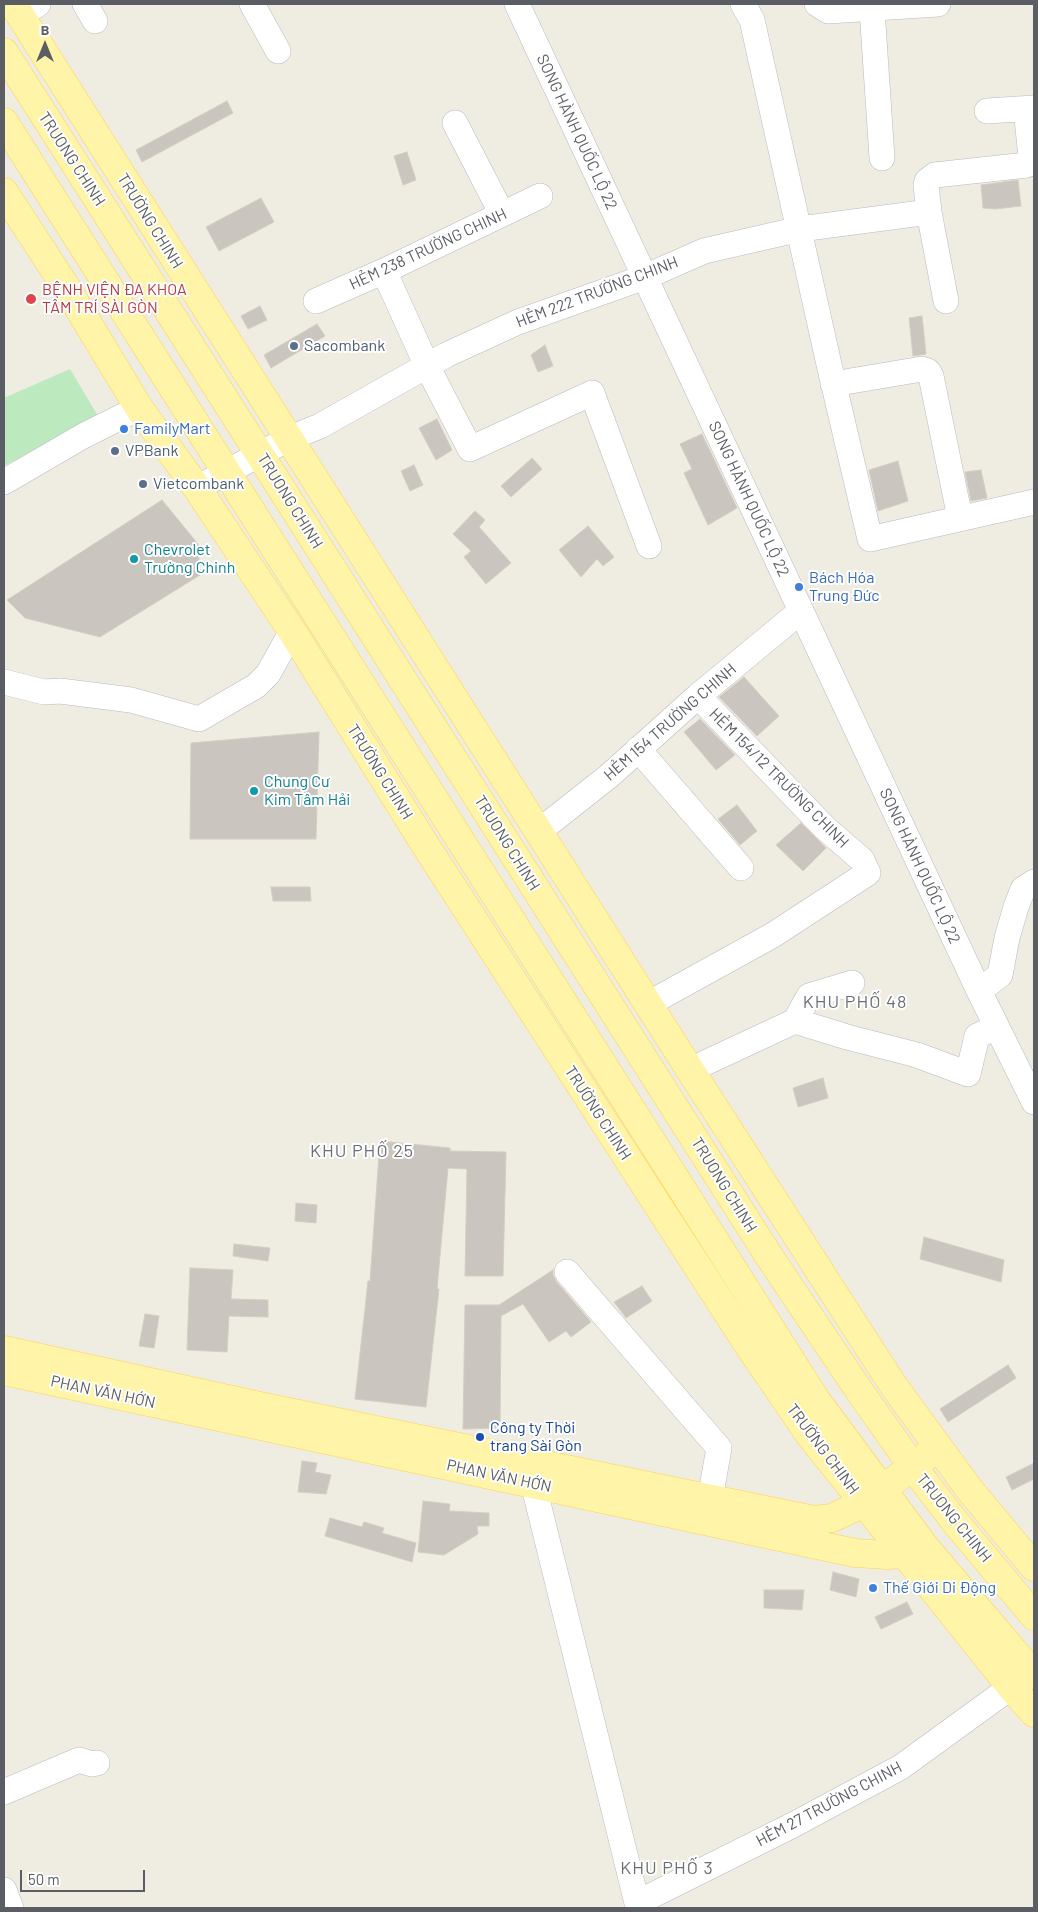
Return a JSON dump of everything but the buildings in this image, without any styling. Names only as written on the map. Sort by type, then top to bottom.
[{"type":"main road","name":"TRƯỜNG CHINH","points":[[24,8],[288,439],[893,1385],[938,1448],[1034,1567]]},
{"type":"main road","name":"TRUONG CHINH","points":[[4,52],[767,1253],[852,1381],[913,1468],[956,1523],[1034,1616]]},
{"type":"main road","points":[[4,122],[816,1400],[873,1497]]},
{"type":"main road","name":"TRƯỜNG CHINH","points":[[4,192],[69,292],[139,408],[197,488],[292,631],[424,843],[743,1337],[809,1434],[873,1497],[915,1551],[1025,1678],[1034,1713]]},
{"type":"main road","name":"PHAN VĂN HỚN","points":[[4,1350],[390,1443],[533,1483],[855,1553],[887,1555],[915,1551]]},
{"type":"main road","name":"PHAN VĂN HỚN","points":[[4,1371],[390,1443],[710,1499],[814,1520],[832,1518],[873,1497],[938,1448]]},
{"type":"main road","points":[[915,1551],[981,1503]]},
{"type":"street","points":[[252,4],[278,51]]},
{"type":"street","name":"SONG HÀNH QUỐC LỘ 22","points":[[517,4],[979,991],[1034,1102]]},
{"type":"street","points":[[743,4],[752,20],[833,384],[870,539],[1034,502]]},
{"type":"street","points":[[817,4],[828,11],[938,4]]},
{"type":"street","points":[[872,9],[882,158]]},
{"type":"street","points":[[946,301],[929,212],[926,184],[930,177],[1022,166],[1030,162],[1030,108],[987,111]]},
{"type":"street","points":[[455,123],[502,214]]},
{"type":"street","name":"HẺM 238 TRƯỜNG CHINH","points":[[316,301],[384,271],[540,196]]},
{"type":"street","name":"HẺM 222 TRƯỜNG CHINH","points":[[288,439],[320,426],[427,366],[518,322],[645,277],[704,251],[800,229],[929,212]]},
{"type":"street","points":[[384,271],[427,366],[470,448],[592,393],[649,546]]},
{"type":"street","points":[[833,384],[922,369],[928,371],[933,384],[960,518]]},
{"type":"street","points":[[4,482],[83,436],[139,408]]},
{"type":"street","points":[[197,488],[288,439]]},
{"type":"street","name":"HẺM 154 TRƯỜNG CHINH","points":[[538,832],[638,750],[698,696],[801,611]]},
{"type":"street","points":[[4,682],[44,692],[60,691],[131,700],[199,719],[256,686],[268,674],[292,631]]},
{"type":"street","name":"HẺM 154/12 TRƯỜNG CHINH","points":[[648,1004],[773,935],[868,873],[862,860],[825,828],[698,696]]},
{"type":"street","points":[[638,750],[741,868]]},
{"type":"street","points":[[979,991],[1000,975],[1007,938],[1016,907],[1023,889],[1034,882]]},
{"type":"street","points":[[690,1070],[795,1022],[809,996],[852,983]]},
{"type":"street","points":[[795,1022],[917,1055],[968,1074],[977,1036],[996,1027]]},
{"type":"street","points":[[567,1272],[719,1448],[710,1499]]},
{"type":"street","name":"HẺM 27 TRƯỜNG CHINH","points":[[533,1483],[637,1903],[794,1825],[901,1767],[1025,1678]]},
{"type":"street","points":[[4,1792],[79,1760],[92,1764],[97,1763]]},
{"type":"street","points":[[4,1890],[11,1908]]},
{"type":"green space","points":[[70,369],[98,416],[4,466],[4,398]]},
{"type":"place","name":"BỆNH VIỆN ĐA KHOA TÂM TRÍ SÀI GÒN","points":[[31,299]]},
{"type":"place","name":"Sacombank","points":[[294,346]]},
{"type":"place","name":"FamilyMart","points":[[124,429]]},
{"type":"place","name":"VPBank","points":[[115,451]]},
{"type":"place","name":"Vietcombank","points":[[143,484]]},
{"type":"place","name":"Chevrolet Trường Chinh","points":[[134,559]]},
{"type":"place","name":"Bách Hóa Trung Đức","points":[[799,587]]},
{"type":"place","name":"Chung Cư Kim Tâm Hải","points":[[254,791]]},
{"type":"place","name":"Công ty Thời trang Sài Gòn","points":[[480,1437]]},
{"type":"place","name":"Thế Giới Di Động","points":[[873,1588]]},
{"type":"district","name":"KHU PHỐ 48","points":[[855,1002]]},
{"type":"district","name":"KHU PHỐ 25","points":[[362,1151]]},
{"type":"district","name":"KHU PHỐ 3","points":[[667,1868]]}]
